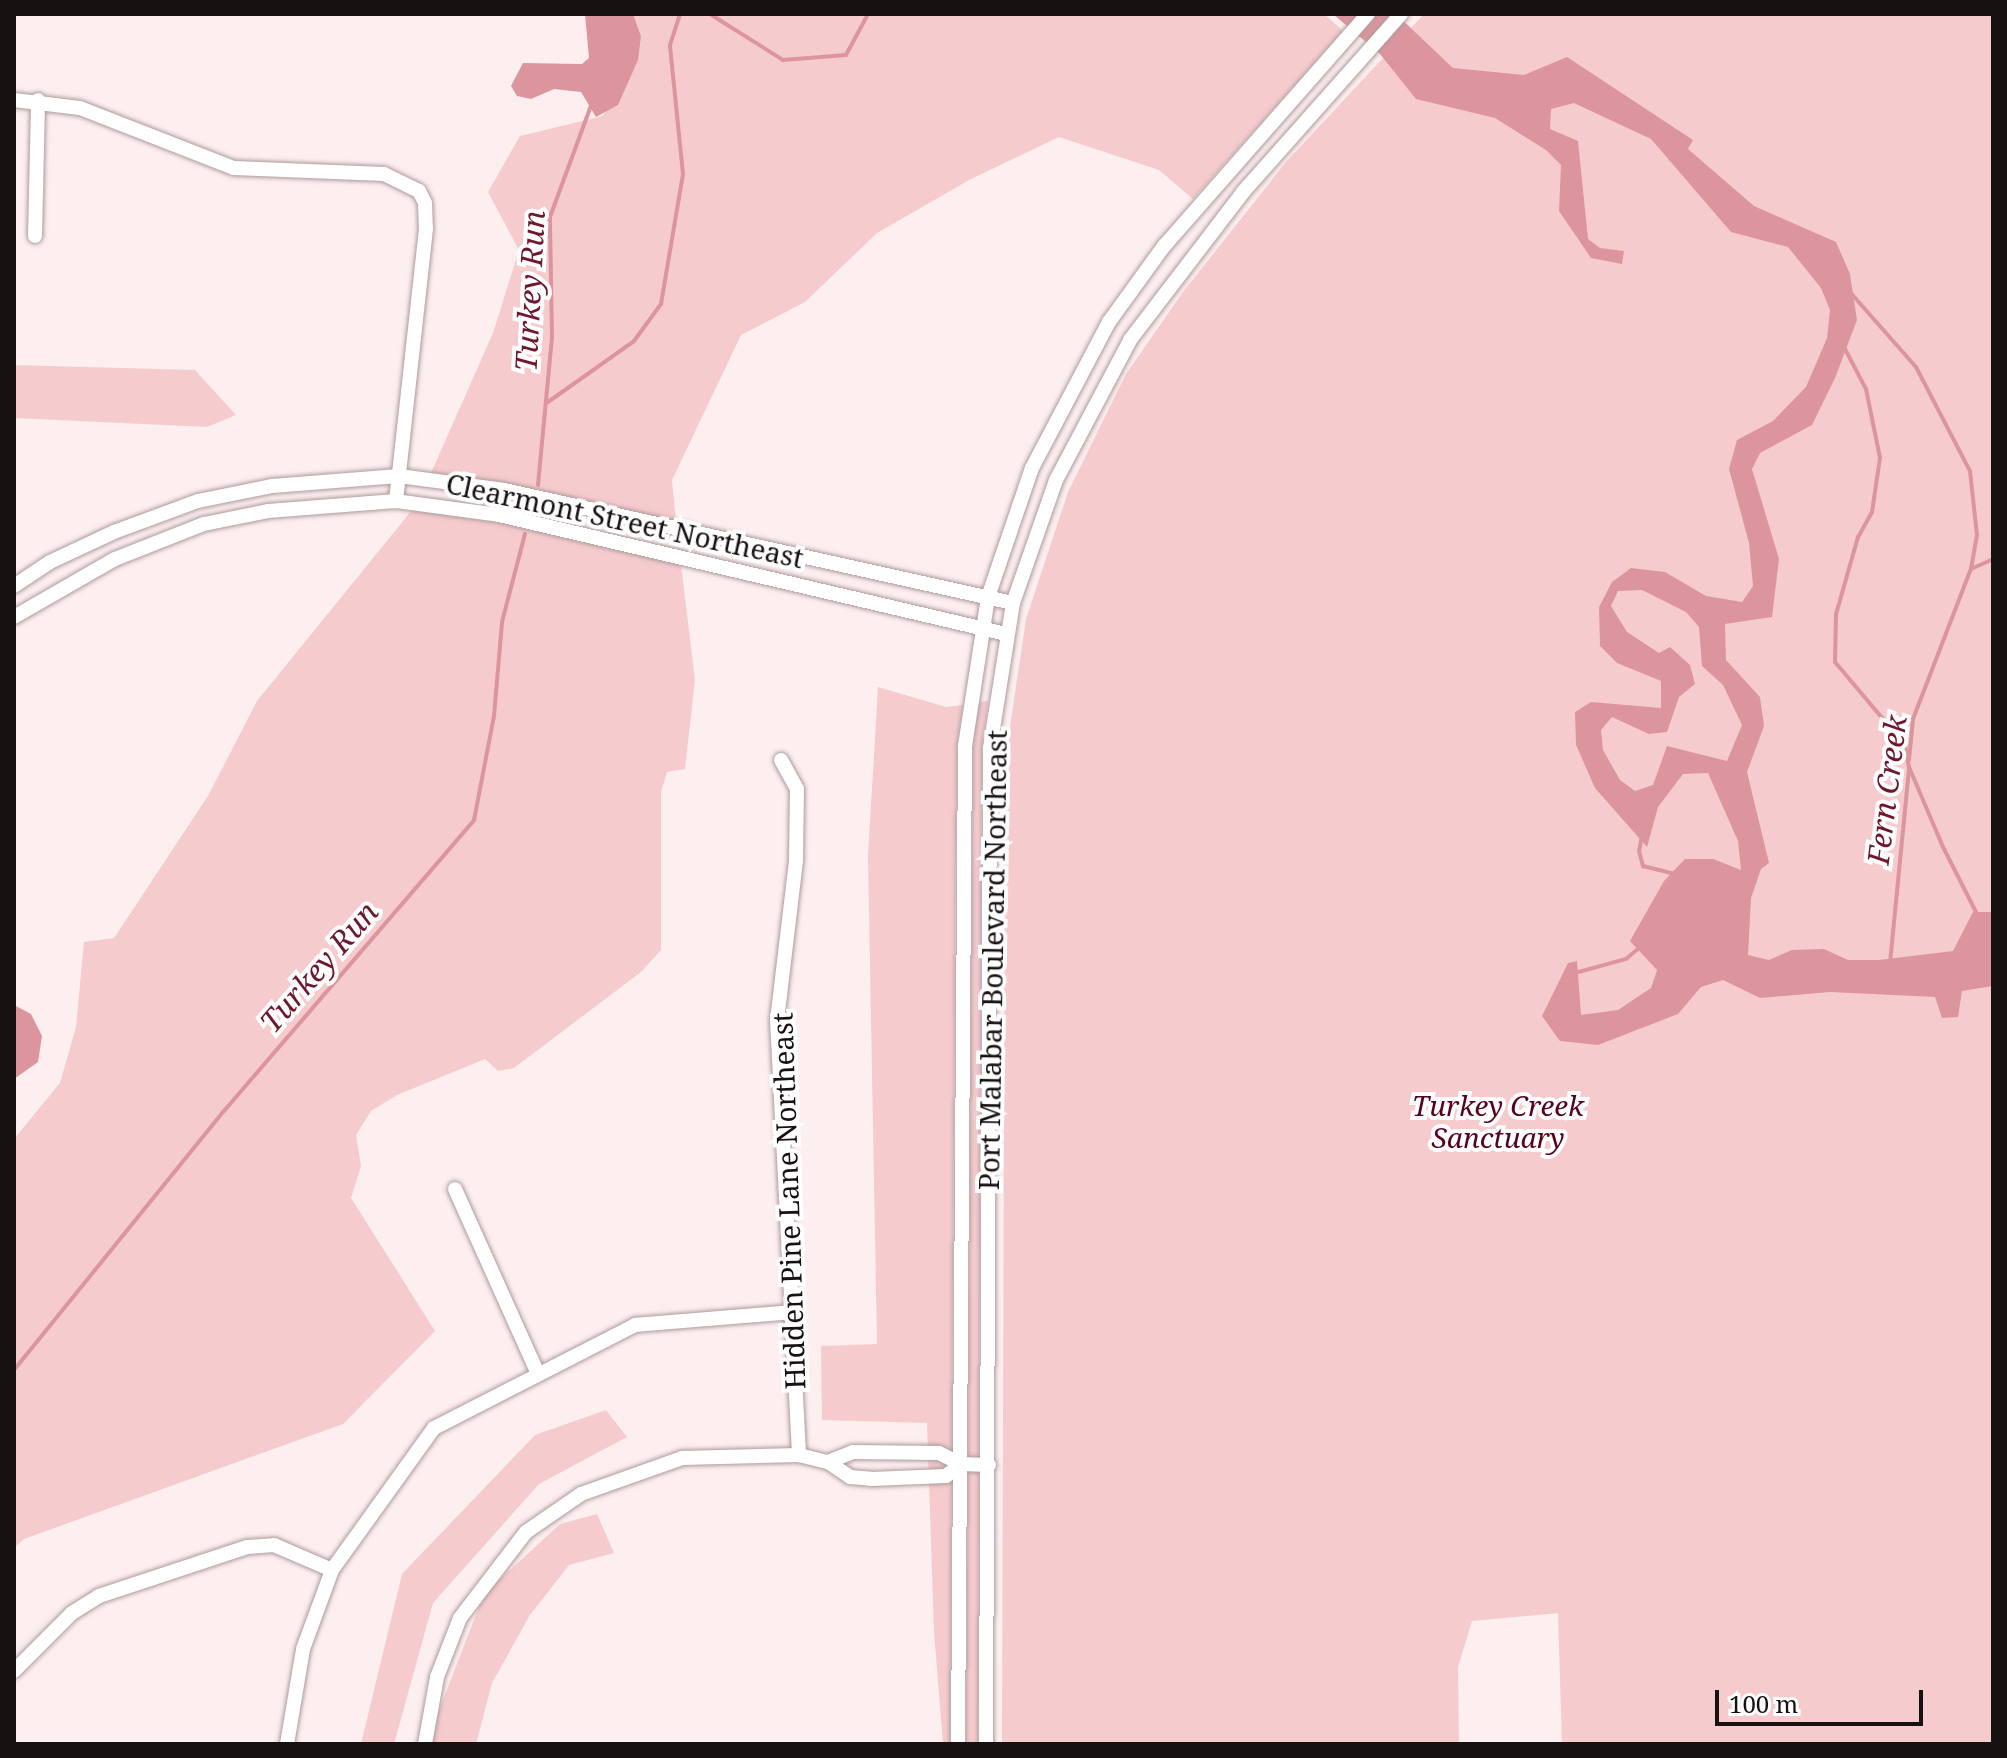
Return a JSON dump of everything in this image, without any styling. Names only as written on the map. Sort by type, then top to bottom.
[{"type":"street","name":"Port Malabar Boulevard Northeast","points":[[958,1744],[965,746],[988,597],[1032,468],[1109,322],[1173,235],[1368,14]]},
{"type":"street","name":"Port Malabar Boulevard Northeast","points":[[986,1744],[990,748],[1013,603],[1056,480],[1130,340],[1183,266],[1401,14]]},
{"type":"street","points":[[14,100],[38,100],[80,108],[234,168],[384,174],[419,191],[425,203],[426,229],[396,501]]},
{"type":"street","points":[[35,236],[38,100]]},
{"type":"street","points":[[1109,322],[1130,340]]},
{"type":"street","points":[[1032,468],[1056,480]]},
{"type":"street","name":"Clearmont Street Northeast","points":[[14,586],[101,538],[198,501],[272,486],[399,476],[504,490],[1013,603]]},
{"type":"street","name":"Clearmont Street Northeast","points":[[14,617],[115,559],[204,524],[296,508],[396,501],[499,515],[1006,634]]},
{"type":"street","name":"Hidden Pine Lane Northeast","points":[[781,760],[797,789],[796,861],[777,1020],[799,1455]]},
{"type":"street","points":[[455,1189],[538,1374]]},
{"type":"street","points":[[287,1744],[303,1649],[332,1570],[434,1428],[635,1325],[792,1312]]},
{"type":"street","points":[[828,1462],[853,1452],[925,1453],[945,1454],[961,1464],[989,1465]]},
{"type":"street","points":[[425,1744],[437,1677],[460,1618],[526,1532],[581,1494],[682,1458],[799,1455],[828,1462],[850,1477],[871,1479],[946,1476],[961,1464]]},
{"type":"street","points":[[14,1671],[72,1613],[99,1596],[247,1547],[274,1545],[332,1570]]},
{"type":"green space","points":[[633,14],[1324,14],[1343,31],[1193,199],[1159,170],[1059,137],[971,179],[877,233],[805,302],[741,335],[672,480],[676,521],[506,483],[431,473],[493,333],[519,250],[488,192],[520,136],[603,116],[641,36]]},
{"type":"green space","name":"Turkey Creek Sanctuary","points":[[1424,14],[1993,14],[1993,1744],[1562,1744],[1558,1613],[1472,1621],[1458,1667],[1459,1744],[1002,1744],[1005,761],[1026,619],[1068,492],[1126,374],[1183,292],[1286,162]]},
{"type":"green space","points":[[14,365],[195,370],[236,415],[207,427],[14,418]]},
{"type":"green space","points":[[412,510],[497,522],[681,565],[695,680],[685,769],[667,772],[661,792],[661,950],[641,972],[514,1068],[498,1071],[485,1059],[397,1095],[371,1111],[356,1135],[361,1166],[351,1198],[435,1331],[343,1424],[24,1539],[14,1548],[14,1139],[60,1083],[76,1027],[84,942],[114,938],[208,796],[257,701]]},
{"type":"green space","points":[[878,687],[946,707],[963,705],[957,745],[950,1744],[943,1744],[934,1632],[927,1423],[822,1420],[821,1346],[877,1344],[868,856]]},
{"type":"green space","points":[[988,701],[982,747],[978,1744],[966,1744],[973,747],[979,702]]},
{"type":"green space","points":[[606,1410],[627,1437],[539,1484],[433,1603],[394,1744],[361,1744],[402,1574],[535,1435]]},
{"type":"green space","points":[[597,1514],[614,1553],[569,1565],[530,1615],[492,1683],[476,1744],[426,1744],[484,1594],[560,1524]]},
{"type":"shaded area","points":[[585,14],[633,14],[641,36],[638,60],[618,105],[596,117],[581,92],[554,89],[531,99],[517,96],[511,86],[523,63],[582,64],[589,58]]},
{"type":"shaded area","points":[[1333,14],[1396,14],[1453,68],[1524,75],[1567,57],[1693,140],[1688,149],[1754,206],[1836,242],[1850,274],[1857,320],[1835,378],[1812,425],[1760,453],[1752,469],[1779,559],[1772,617],[1725,624],[1726,660],[1760,697],[1764,726],[1747,772],[1769,863],[1761,869],[1751,898],[1748,955],[1769,960],[1792,950],[1824,949],[1848,960],[1879,960],[1953,951],[1973,912],[1993,912],[1993,986],[1962,991],[1958,1017],[1942,1018],[1935,997],[1830,992],[1760,998],[1723,980],[1701,987],[1678,1014],[1598,1045],[1560,1041],[1542,1016],[1568,963],[1577,961],[1581,1015],[1618,1010],[1651,988],[1657,970],[1630,941],[1664,881],[1685,859],[1713,859],[1741,870],[1738,841],[1708,773],[1683,774],[1658,807],[1647,847],[1595,788],[1576,745],[1575,712],[1591,702],[1661,708],[1661,681],[1617,663],[1600,646],[1599,607],[1612,582],[1631,568],[1665,572],[1706,596],[1742,602],[1753,586],[1749,543],[1729,469],[1737,440],[1773,421],[1806,387],[1827,338],[1830,310],[1821,288],[1788,247],[1731,232],[1651,139],[1574,103],[1551,109],[1550,129],[1578,141],[1588,239],[1600,248],[1624,251],[1622,264],[1591,258],[1559,211],[1561,165],[1546,150],[1495,118],[1416,99],[1380,54]],"holes":[[[1642,590],[1686,612],[1699,627],[1702,666],[1723,685],[1742,725],[1727,761],[1667,746],[1653,785],[1635,791],[1620,780],[1603,750],[1601,730],[1612,717],[1649,734],[1667,732],[1679,697],[1695,684],[1690,665],[1670,647],[1659,653],[1627,632],[1611,606],[1618,591]]]},
{"type":"shaded area","points":[[14,1005],[31,1014],[42,1036],[38,1062],[14,1079]]},
{"type":"waterway","points":[[548,402],[634,341],[661,304],[683,174],[670,45],[680,14]]},
{"type":"waterway","points":[[710,14],[783,60],[846,55],[868,14]]},
{"type":"waterway","name":"Turkey Run","points":[[538,485],[552,337],[550,217],[593,100]]},
{"type":"waterway","name":"Fern Creek","points":[[1849,291],[1916,367],[1970,471],[1977,535],[1971,569]]},
{"type":"waterway","points":[[1844,347],[1866,389],[1880,458],[1872,512],[1858,537],[1836,614],[1835,662],[1905,745],[1909,767],[1943,847],[1977,914]]},
{"type":"waterway","name":"Turkey Run","points":[[14,1370],[224,1111],[474,820],[494,716],[502,622],[525,534]]},
{"type":"waterway","name":"Fern Creek","points":[[1909,760],[1913,719],[1971,569],[1993,559]]},
{"type":"waterway","name":"Fern Creek","points":[[1890,963],[1909,769]]},
{"type":"waterway","points":[[1642,836],[1639,851],[1643,866],[1674,874]]},
{"type":"waterway","points":[[1575,973],[1626,959],[1639,948]]}]
